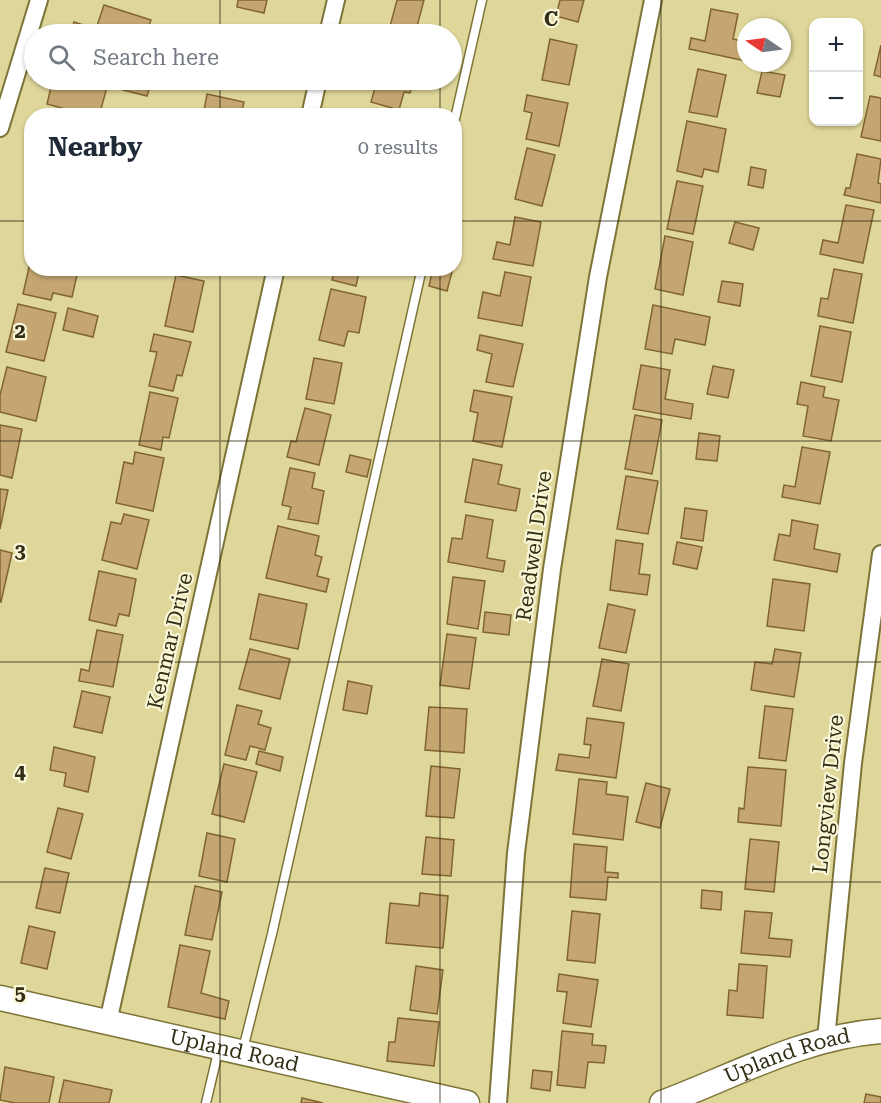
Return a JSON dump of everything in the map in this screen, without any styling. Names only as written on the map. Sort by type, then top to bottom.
[{"type":"street","points":[[32,24],[39,0]]},
{"type":"street","points":[[330,24],[336,0]]},
{"type":"street","name":"Readwell Drive","points":[[498,1103],[516,853],[552,569],[598,277],[653,0]]},
{"type":"street","points":[[0,128],[24,49]]},
{"type":"street","points":[[312,108],[316,90]]},
{"type":"street","name":"Kenmar Drive","points":[[108,1022],[274,276]]},
{"type":"street","name":"Longview Drive","points":[[826,1039],[853,763],[881,554]]},
{"type":"street","name":"Upland Road","points":[[0,998],[467,1103]]},
{"type":"street","name":"Upland Road","points":[[662,1103],[792,1049],[826,1039],[881,1031]]},
{"type":"lane","points":[[462,88],[482,0]]},
{"type":"lane","points":[[457,108],[462,90]]},
{"type":"lane","points":[[206,1103],[231,1050],[272,934],[420,276]]},
{"type":"building","points":[[238,0],[267,0],[264,13],[237,7]]},
{"type":"building","points":[[397,0],[424,0],[418,24],[391,24]]},
{"type":"building","points":[[560,0],[584,0],[578,22],[556,16]]},
{"type":"building","points":[[104,5],[151,20],[150,24],[98,24]]},
{"type":"building","points":[[711,9],[738,14],[733,39],[737,40],[737,59],[689,49],[691,38],[705,41]]},
{"type":"building","points":[[550,39],[577,45],[569,85],[542,80]]},
{"type":"building","points":[[881,45],[881,77],[874,75]]},
{"type":"building","points":[[698,69],[726,75],[717,117],[689,112]]},
{"type":"building","points":[[762,72],[785,75],[780,97],[757,93]]},
{"type":"building","points":[[50,90],[106,90],[101,108],[62,108],[47,104]]},
{"type":"building","points":[[123,90],[149,90],[147,96]]},
{"type":"building","points":[[374,90],[411,90],[410,93],[404,92],[400,108],[371,102]]},
{"type":"building","points":[[207,94],[244,102],[243,108],[204,108]]},
{"type":"building","points":[[527,95],[568,103],[559,146],[526,139],[532,113],[524,111]]},
{"type":"building","points":[[870,96],[881,98],[881,141],[861,137]]},
{"type":"building","points":[[687,121],[726,129],[718,172],[704,169],[702,177],[677,171]]},
{"type":"building","points":[[527,148],[555,155],[542,206],[515,199]]},
{"type":"building","points":[[857,154],[881,159],[878,183],[881,184],[881,203],[844,195],[846,188],[850,188]]},
{"type":"building","points":[[751,167],[766,170],[763,188],[748,185]]},
{"type":"building","points":[[677,181],[703,186],[693,234],[667,229]]},
{"type":"building","points":[[846,205],[874,210],[863,263],[820,254],[823,240],[838,243]]},
{"type":"building","points":[[515,217],[541,222],[533,266],[493,259],[497,242],[510,245]]},
{"type":"building","points":[[735,222],[759,228],[753,250],[729,243]]},
{"type":"building","points":[[665,236],[693,242],[683,295],[655,289]]},
{"type":"building","points":[[834,269],[862,274],[853,323],[818,316],[821,298],[828,299]]},
{"type":"building","points":[[505,272],[531,277],[522,326],[478,318],[483,292],[500,296]]},
{"type":"building","points":[[27,276],[77,276],[72,297],[53,293],[51,300],[23,294]]},
{"type":"building","points":[[176,276],[204,281],[193,332],[165,326]]},
{"type":"building","points":[[333,276],[358,276],[356,286],[332,280]]},
{"type":"building","points":[[431,276],[451,276],[447,291],[429,286]]},
{"type":"building","points":[[722,281],[743,284],[740,306],[718,302]]},
{"type":"building","points":[[331,289],[366,297],[359,333],[348,331],[344,346],[319,340]]},
{"type":"building","points":[[18,304],[56,313],[44,361],[6,352]]},
{"type":"building","points":[[653,305],[710,317],[705,345],[675,339],[672,354],[645,349]]},
{"type":"building","points":[[68,308],[98,316],[93,337],[63,330]]},
{"type":"building","points":[[820,326],[851,332],[842,382],[811,376]]},
{"type":"building","points":[[154,334],[191,342],[182,376],[177,375],[173,391],[149,386],[157,352],[150,351]]},
{"type":"building","points":[[480,335],[523,344],[513,387],[486,382],[492,354],[477,350]]},
{"type":"building","points":[[314,358],[342,363],[334,404],[306,399]]},
{"type":"building","points":[[641,365],[670,370],[665,399],[693,404],[691,419],[633,409]]},
{"type":"building","points":[[713,366],[734,370],[728,398],[707,394]]},
{"type":"building","points":[[7,367],[46,377],[36,421],[0,412],[0,395]]},
{"type":"building","points":[[801,382],[825,387],[823,397],[839,400],[831,441],[803,436],[808,406],[797,404]]},
{"type":"building","points":[[474,390],[512,397],[502,447],[473,441],[478,413],[470,411]]},
{"type":"building","points":[[150,392],[178,398],[169,438],[163,437],[161,450],[139,445]]},
{"type":"building","points":[[305,408],[331,415],[319,465],[287,457],[291,441],[296,442]]},
{"type":"building","points":[[635,415],[662,420],[652,474],[625,469]]},
{"type":"building","points":[[0,425],[22,429],[12,478],[0,475]]},
{"type":"building","points":[[699,433],[720,436],[717,461],[696,459]]},
{"type":"building","points":[[802,447],[830,452],[820,504],[782,497],[784,485],[795,487]]},
{"type":"building","points":[[135,452],[164,458],[153,511],[116,503],[124,462],[133,464]]},
{"type":"building","points":[[350,455],[371,460],[367,477],[346,472]]},
{"type":"building","points":[[473,459],[502,465],[498,484],[520,489],[516,511],[465,502]]},
{"type":"building","points":[[290,468],[315,473],[312,488],[324,491],[318,524],[288,519],[291,507],[282,505]]},
{"type":"building","points":[[626,476],[658,481],[648,534],[617,529]]},
{"type":"building","points":[[0,489],[8,490],[0,529]]},
{"type":"building","points":[[685,508],[707,511],[703,541],[681,538]]},
{"type":"building","points":[[124,514],[149,520],[137,569],[102,560],[111,522],[121,524]]},
{"type":"building","points":[[466,515],[493,520],[487,558],[505,561],[503,572],[448,562],[452,538],[462,539]]},
{"type":"building","points":[[792,520],[818,525],[814,549],[840,554],[837,572],[774,560],[779,534],[790,536]]},
{"type":"building","points":[[278,526],[319,536],[315,555],[322,557],[317,576],[329,579],[326,592],[266,578]]},
{"type":"building","points":[[616,540],[643,544],[639,574],[650,575],[647,595],[610,590]]},
{"type":"building","points":[[677,542],[702,547],[697,569],[673,564]]},
{"type":"building","points":[[0,550],[12,553],[1,602],[0,601]]},
{"type":"building","points":[[99,571],[136,579],[129,616],[119,614],[116,626],[89,620]]},
{"type":"building","points":[[453,577],[485,581],[478,629],[447,624]]},
{"type":"building","points":[[773,579],[810,584],[804,631],[767,626]]},
{"type":"building","points":[[259,594],[307,604],[298,649],[250,639]]},
{"type":"building","points":[[608,604],[635,610],[626,653],[599,648]]},
{"type":"building","points":[[485,612],[511,615],[509,635],[483,632]]},
{"type":"building","points":[[97,630],[123,635],[113,687],[79,681],[81,669],[89,671]]},
{"type":"building","points":[[447,634],[476,638],[469,689],[440,685]]},
{"type":"building","points":[[250,649],[290,659],[280,699],[239,689]]},
{"type":"building","points":[[775,649],[801,653],[794,697],[751,690],[755,662],[772,664]]},
{"type":"building","points":[[602,659],[629,664],[621,711],[593,706]]},
{"type":"building","points":[[348,681],[372,686],[367,714],[343,710]]},
{"type":"building","points":[[82,691],[110,697],[102,733],[74,727]]},
{"type":"building","points":[[237,705],[262,711],[258,724],[271,728],[265,750],[250,746],[246,760],[225,755]]},
{"type":"building","points":[[765,706],[793,709],[786,761],[759,758]]},
{"type":"building","points":[[429,707],[467,709],[464,753],[425,750]]},
{"type":"building","points":[[587,718],[624,723],[616,778],[556,770],[559,754],[589,758],[591,745],[584,744]]},
{"type":"building","points":[[54,747],[95,757],[88,792],[64,786],[66,773],[50,770]]},
{"type":"building","points":[[259,751],[283,757],[280,771],[256,764]]},
{"type":"building","points":[[224,764],[257,772],[244,822],[212,814]]},
{"type":"building","points":[[431,766],[460,769],[454,818],[426,816]]},
{"type":"building","points":[[748,767],[786,770],[781,826],[738,822],[739,808],[744,809]]},
{"type":"building","points":[[579,779],[607,782],[606,794],[628,797],[623,840],[573,834]]},
{"type":"building","points":[[646,783],[670,789],[660,828],[636,822]]},
{"type":"building","points":[[58,808],[83,814],[71,859],[47,852]]},
{"type":"building","points":[[207,833],[235,839],[227,882],[199,876]]},
{"type":"building","points":[[426,837],[454,840],[451,876],[422,874]]},
{"type":"building","points":[[750,839],[779,842],[774,892],[745,889]]},
{"type":"building","points":[[574,844],[607,847],[605,872],[618,873],[618,878],[608,877],[606,900],[570,897]]},
{"type":"building","points":[[45,868],[69,873],[60,913],[36,908]]},
{"type":"building","points":[[195,886],[222,892],[212,940],[185,935]]},
{"type":"building","points":[[702,890],[722,892],[721,910],[701,908]]},
{"type":"building","points":[[420,893],[448,896],[443,948],[386,943],[390,903],[419,906]]},
{"type":"building","points":[[572,911],[600,914],[595,963],[567,960]]},
{"type":"building","points":[[745,911],[772,913],[769,938],[792,940],[790,957],[741,953]]},
{"type":"building","points":[[29,926],[55,932],[47,969],[21,963]]},
{"type":"building","points":[[180,945],[210,951],[201,993],[229,1001],[225,1019],[168,1007]]},
{"type":"building","points":[[739,964],[767,966],[763,1018],[727,1015],[729,990],[737,991]]},
{"type":"building","points":[[416,966],[443,970],[437,1014],[410,1010]]},
{"type":"building","points":[[559,974],[598,980],[591,1027],[563,1023],[567,992],[557,991]]},
{"type":"building","points":[[398,1018],[439,1022],[434,1066],[387,1061],[389,1042],[395,1042]]},
{"type":"building","points":[[562,1031],[593,1034],[592,1045],[606,1046],[604,1063],[588,1062],[585,1088],[557,1085]]},
{"type":"building","points":[[5,1067],[54,1077],[49,1103],[15,1103],[0,1100]]},
{"type":"building","points":[[533,1070],[552,1072],[550,1091],[531,1088]]},
{"type":"building","points":[[64,1080],[112,1090],[109,1103],[59,1103]]},
{"type":"building","points":[[866,1094],[881,1097],[881,1103],[864,1103]]},
{"type":"building","points":[[302,1098],[323,1103],[301,1103]]}]
